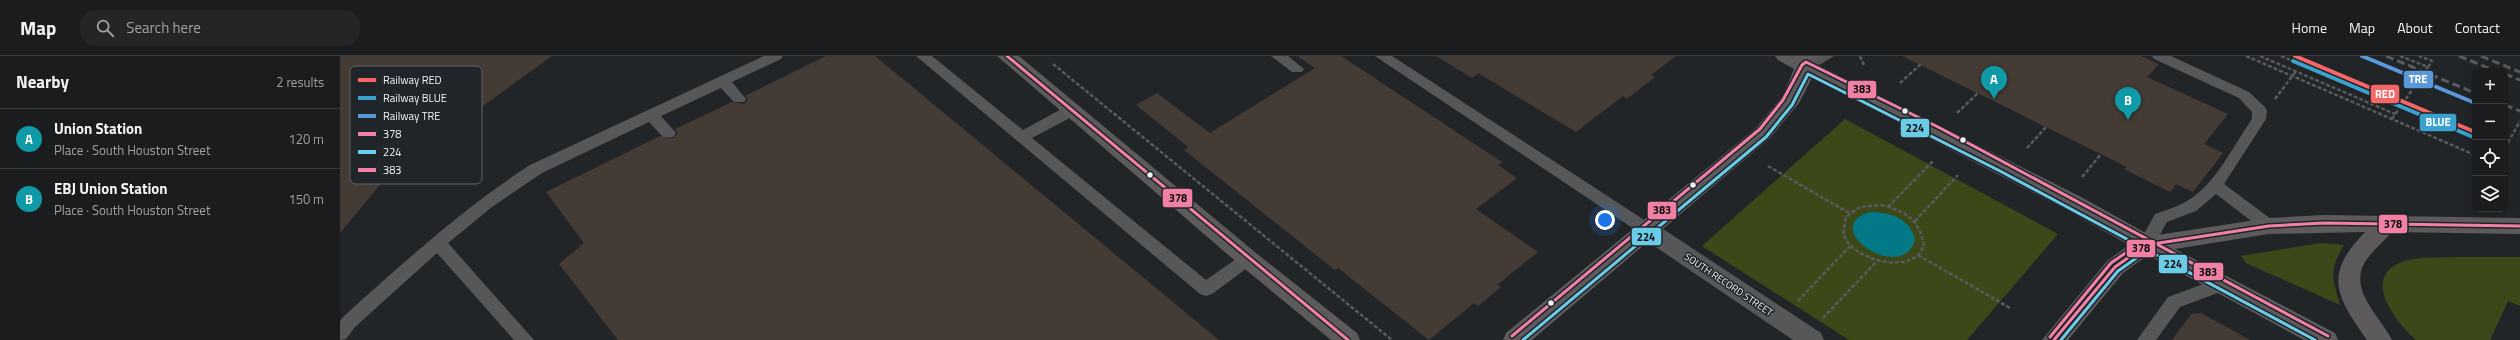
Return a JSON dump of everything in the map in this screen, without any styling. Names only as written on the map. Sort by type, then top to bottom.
[{"type":"main road","points":[[1007,56],[1248,259],[1348,340]]},
{"type":"main road","points":[[1785,56],[1806,61],[2075,204],[2220,285],[2326,340]]},
{"type":"main road","points":[[1515,340],[1646,229],[1763,133],[1784,110],[1795,94],[1806,61]]},
{"type":"main road","points":[[2054,340],[2115,267],[2146,245],[2269,226],[2324,223],[2520,226]]},
{"type":"main road","points":[[2380,340],[2358,308],[2349,285],[2349,272],[2359,253],[2386,224]]},
{"type":"street","name":"SOUTH RECORD STREET","points":[[1646,229],[1812,340]]},
{"type":"lane","points":[[343,328],[437,242],[500,190],[530,172],[776,56]]},
{"type":"lane","points":[[923,56],[1206,289],[1248,259]]},
{"type":"lane","points":[[1278,56],[1298,69]]},
{"type":"lane","points":[[1382,56],[1646,229]]},
{"type":"lane","points":[[1806,61],[1827,56]]},
{"type":"lane","points":[[2146,245],[2161,218],[2186,209],[2198,202],[2214,184],[2259,119],[2260,111],[2255,104],[2229,86],[2160,56]]},
{"type":"lane","points":[[723,81],[739,99]]},
{"type":"lane","points":[[1022,138],[1072,110]]},
{"type":"lane","points":[[651,114],[668,133]]},
{"type":"lane","points":[[2214,184],[2269,226]]},
{"type":"lane","points":[[437,242],[526,340]]},
{"type":"lane","points":[[2146,340],[2174,302],[2220,285]]},
{"type":"path","points":[[1860,56],[1864,65]]},
{"type":"path","points":[[2246,56],[2472,154]]},
{"type":"path","points":[[2260,56],[2395,114]]},
{"type":"path","points":[[2281,56],[2401,107]]},
{"type":"path","points":[[2400,56],[2428,67]]},
{"type":"path","points":[[2392,119],[2432,61],[2419,56]]},
{"type":"path","points":[[1050,61],[1392,340]]},
{"type":"path","points":[[1900,84],[1922,63]]},
{"type":"path","points":[[2255,104],[2270,104],[2296,71]]},
{"type":"path","points":[[1957,113],[1978,93]]},
{"type":"path","points":[[2508,143],[2520,121]]},
{"type":"path","points":[[2026,148],[2046,127]]},
{"type":"path","points":[[2082,177],[2101,154]]},
{"type":"path","points":[[1888,207],[1933,161]]},
{"type":"path","points":[[1768,166],[1849,213]]},
{"type":"path","points":[[1914,221],[1958,175]]},
{"type":"path","points":[[1866,206],[1888,207],[1914,221],[1924,239],[1918,255],[1905,262],[1877,261],[1860,253],[1851,245],[1843,228],[1849,213],[1866,206]]},
{"type":"path","points":[[1797,301],[1851,245]]},
{"type":"path","points":[[1918,255],[2010,308]]},
{"type":"path","points":[[1823,318],[1877,261]]},
{"type":"green space","points":[[1845,119],[2058,234],[1967,340],[1849,340],[1702,246]]},
{"type":"green space","points":[[2321,243],[2344,245],[2336,261],[2333,274],[2340,305],[2246,263],[2241,256]]},
{"type":"green space","points":[[2520,257],[2520,306],[2508,301],[2490,340],[2416,340],[2391,311],[2385,299],[2383,287],[2384,277],[2391,268],[2411,259]]},
{"type":"water","points":[[1870,212],[1892,215],[1904,221],[1909,226],[1915,240],[1907,252],[1895,257],[1881,255],[1868,249],[1858,240],[1853,229],[1856,220]]},
{"type":"building","points":[[340,56],[552,56],[482,107],[482,66],[350,66],[350,184],[381,184],[340,233]]},
{"type":"building","points":[[826,56],[875,56],[1219,340],[618,340],[559,264],[584,243],[546,192],[660,136],[673,138],[678,133],[675,129],[732,102],[744,104],[748,99],[745,96]]},
{"type":"building","points":[[1297,56],[1341,56],[1502,162],[1498,165],[1517,178],[1476,209],[1538,252],[1497,285],[1501,287],[1478,306],[1474,303],[1429,340],[1338,268],[1335,270],[1184,150],[1188,147],[1136,105],[1157,93],[1210,133],[1315,68]]},
{"type":"building","points":[[1436,56],[1676,56],[1651,75],[1655,77],[1627,99],[1623,96],[1576,132],[1478,73],[1472,78]]},
{"type":"building","points":[[1902,56],[2141,56],[2159,64],[2147,77],[2228,114],[2204,144],[2223,153],[2193,192],[2176,184],[2170,192],[2124,169],[2127,167]]},
{"type":"building","points":[[2201,313],[2250,340],[2172,340],[2191,314]]},
{"type":"railway","points":[[2386,56],[2472,92]]},
{"type":"railway","points":[[2459,56],[2489,68]]},
{"type":"railway","points":[[2481,56],[2520,72]]},
{"type":"railway","points":[[2508,75],[2520,80]]},
{"type":"railway","points":[[2508,106],[2520,111]]},
{"type":"rail line","name":"RED","points":[[2295,56],[2472,131]]},
{"type":"rail line","name":"TRE","points":[[2362,56],[2472,102]]},
{"type":"rail line","name":"BLUE","points":[[2293,61],[2472,137]]},
{"type":"transit line","name":"378","points":[[1007,56],[1348,340]]},
{"type":"transit line","name":"383","points":[[1512,336],[1760,129],[1783,100],[1802,65],[1806,62],[1940,128],[2328,336]]},
{"type":"transit line","name":"224","points":[[1523,340],[1766,137],[1792,105],[1808,74],[2000,171],[2315,340]]},
{"type":"transit line","name":"378","points":[[2054,340],[2115,267],[2146,245],[2269,226],[2324,223],[2520,226]]},
{"type":"transit line","name":"383","points":[[2050,337],[2111,263],[2143,241]]},
{"type":"transit line","name":"224","points":[[2061,340],[2118,271],[2149,249]]},
{"type":"place","name":"Union Station","points":[[1994,99]]},
{"type":"place","name":"EBJ Union Station","points":[[2128,120]]}]
